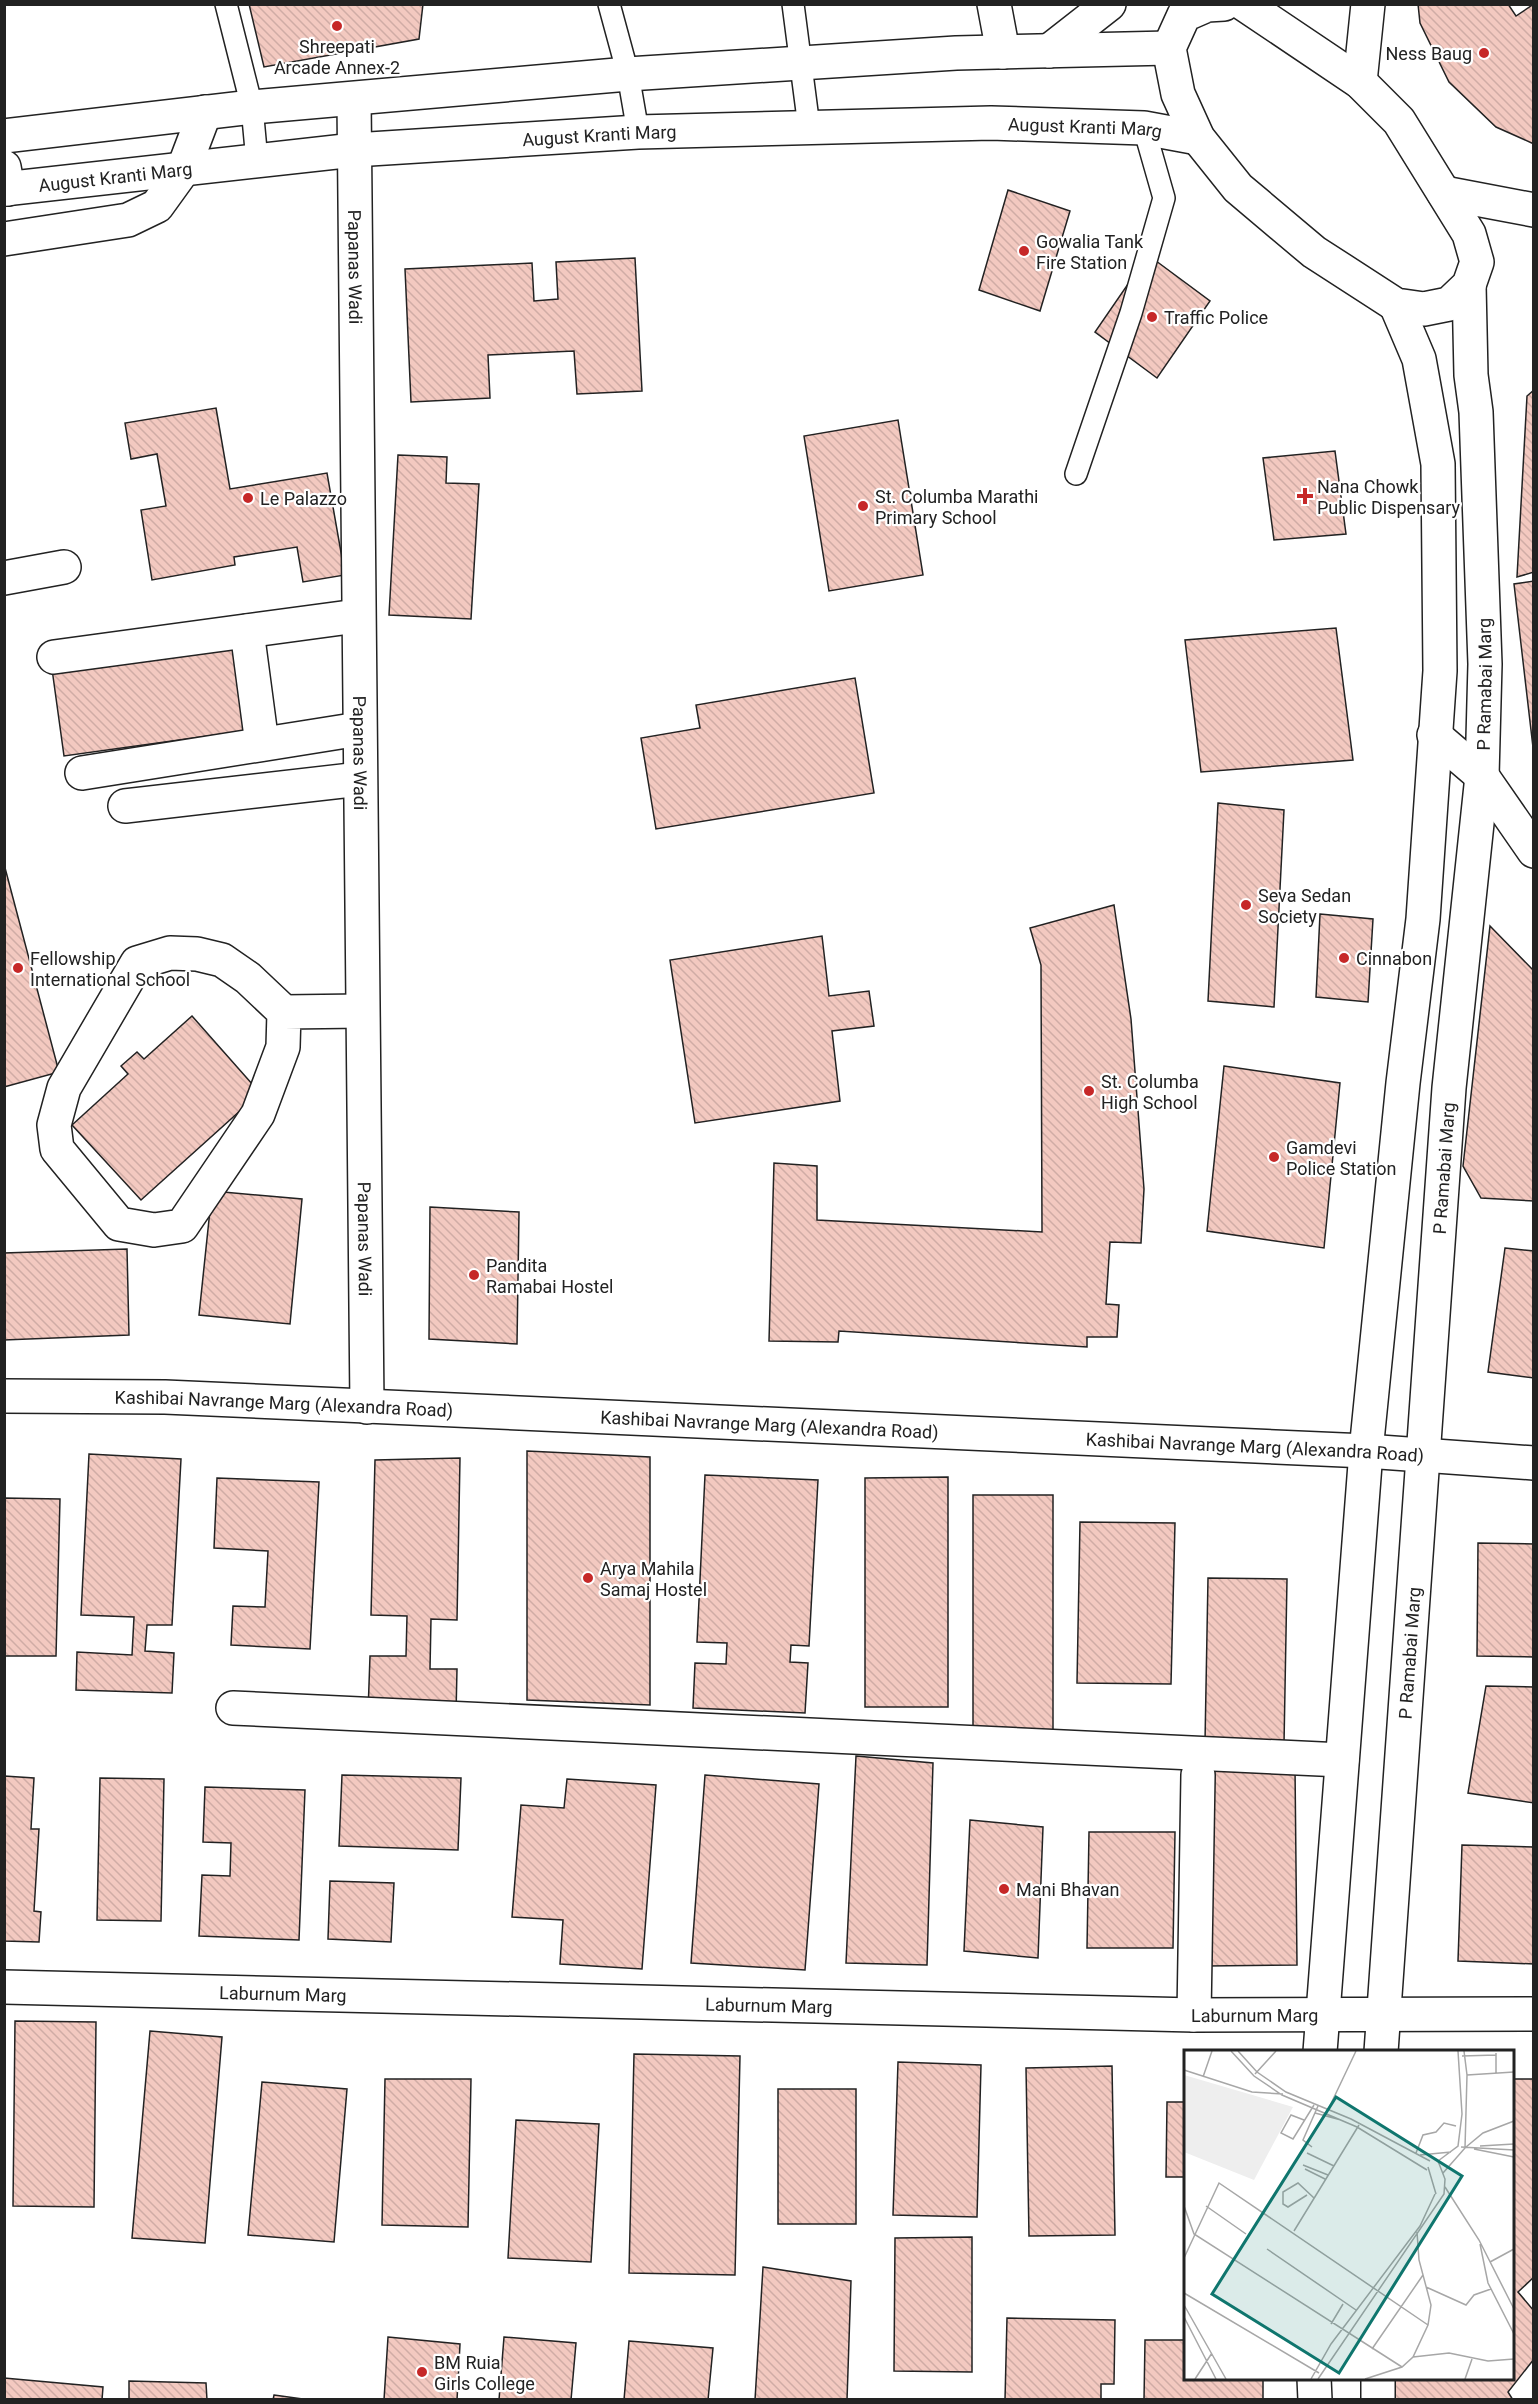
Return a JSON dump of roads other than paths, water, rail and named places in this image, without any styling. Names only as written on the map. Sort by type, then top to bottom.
[{"type":"street","points":[[994,4],[1003,52]]},
{"type":"street","points":[[1049,51],[1108,4]]},
{"type":"street","points":[[1224,4],[1207,6],[1184,15],[1169,48],[1178,94],[1198,138],[1238,188],[1314,252],[1396,305],[1424,309],[1449,304],[1469,285]]},
{"type":"street","name":"P Ramabai Marg","points":[[1244,4],[1360,82],[1399,121],[1469,234],[1477,262],[1469,285],[1485,664],[1482,776],[1449,1088],[1382,2050]]},
{"type":"street","points":[[1360,82],[1368,4]]},
{"type":"street","points":[[4,136],[252,107],[628,74],[1003,52],[1169,48]]},
{"type":"street","name":"Papanas Wadi","points":[[354,99],[357,616],[367,1407]]},
{"type":"street","points":[[4,239],[128,220],[157,206],[183,170],[205,112]]},
{"type":"street","name":"August Kranti Marg","points":[[6,182],[183,170],[354,150],[638,132],[991,123],[1144,128],[1198,138]]},
{"type":"street","points":[[1444,193],[1533,210]]},
{"type":"street","points":[[1320,2050],[1366,1451],[1403,1083],[1423,919],[1440,671],[1438,464],[1419,359],[1396,305]]},
{"type":"street","points":[[4,578],[64,567]]},
{"type":"street","points":[[54,657],[357,616]]},
{"type":"street","points":[[247,631],[262,744]]},
{"type":"street","points":[[82,773],[359,729]]},
{"type":"street","points":[[1434,735],[1482,776],[1533,851]]},
{"type":"street","points":[[125,806],[360,779]]},
{"type":"street","points":[[284,1012],[283,1047],[258,1114],[182,1226],[154,1230],[119,1224],[57,1149],[54,1125],[64,1088],[137,963],[170,953],[197,954],[222,960],[248,978],[284,1012],[362,1011]]},
{"type":"street","points":[[1403,1083],[1449,1088]]},
{"type":"street","name":"Kashibai Navrange Marg (Alexandra Road)","points":[[4,1396],[165,1397],[1366,1451],[1533,1463]]},
{"type":"street","points":[[233,1707],[1342,1760]]},
{"type":"street","points":[[1194,2015],[1198,1775]]},
{"type":"street","name":"Laburnum Marg","points":[[4,1987],[1194,2015],[1533,2014]]},
{"type":"street","points":[[1314,2380],[1314,2400]]},
{"type":"street","points":[[1378,2380],[1378,2400]]},
{"type":"lane","points":[[226,4],[252,107],[256,161]]},
{"type":"lane","points":[[609,4],[628,74],[638,132]]},
{"type":"lane","points":[[793,4],[809,128]]},
{"type":"lane","points":[[1076,474],[1131,313],[1164,198],[1144,128]]},
{"type":"place","name":"Shreepati Arcade Annex-2","points":[[337,26]]},
{"type":"place","name":"Ness Baug","points":[[1484,53]]},
{"type":"place","name":"Gowalia Tank Fire Station","points":[[1024,251]]},
{"type":"place","name":"Traffic Police","points":[[1152,317]]},
{"type":"place","name":"Nana Chowk Public Dispensary","points":[[1305,496]]},
{"type":"place","name":"Le Palazzo","points":[[248,498]]},
{"type":"place","name":"St. Columba Marathi Primary School","points":[[863,506]]},
{"type":"place","name":"Seva Sedan Society","points":[[1246,905]]},
{"type":"place","name":"Cinnabon","points":[[1344,958]]},
{"type":"place","name":"Fellowship International School","points":[[18,968]]},
{"type":"place","name":"St. Columba High School","points":[[1089,1091]]},
{"type":"place","name":"Gamdevi Police Station","points":[[1274,1157]]},
{"type":"place","name":"Pandita Ramabai Hostel","points":[[474,1275]]},
{"type":"place","name":"Arya Mahila Samaj Hostel","points":[[588,1578]]},
{"type":"place","name":"Mani Bhavan","points":[[1004,1889]]},
{"type":"place","name":"BM Ruia Girls College","points":[[422,2372]]}]
